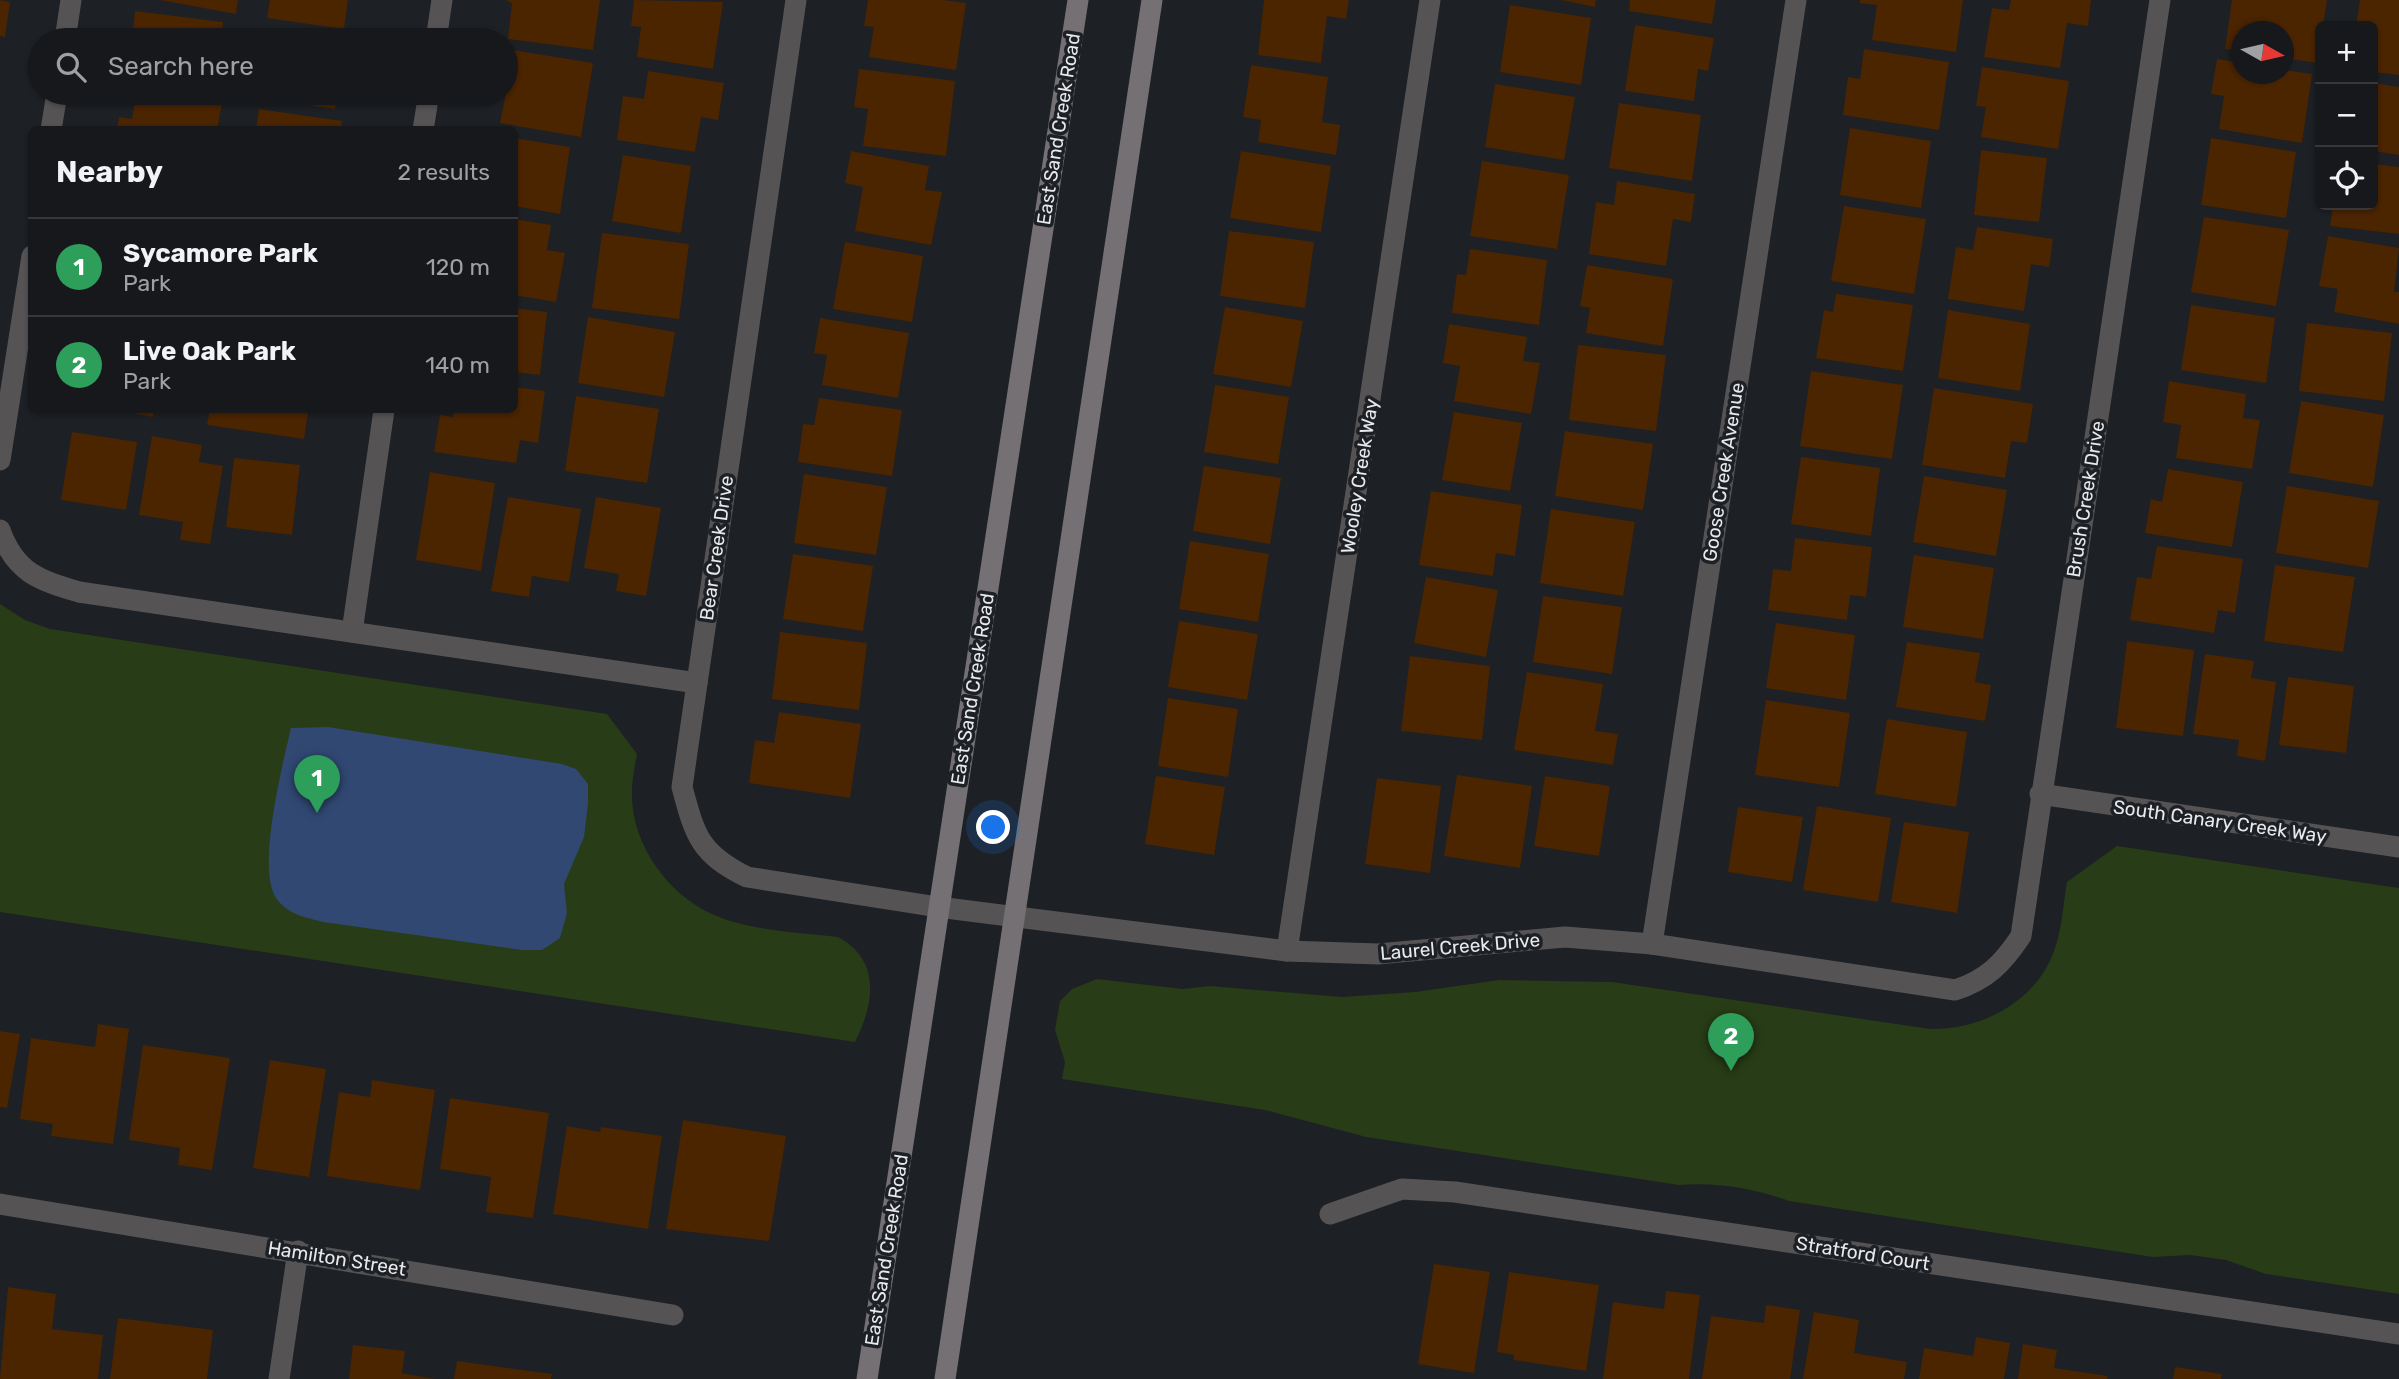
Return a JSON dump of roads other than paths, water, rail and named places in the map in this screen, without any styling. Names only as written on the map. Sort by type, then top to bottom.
[{"type":"street","points":[[67,28],[71,0]]},
{"type":"street","points":[[438,28],[442,0]]},
{"type":"street","name":"Bear Creek Drive","points":[[796,0],[682,787],[694,832],[718,863],[747,877],[938,907]]},
{"type":"street","name":"East Sand Creek Road","points":[[867,1379],[1078,0]]},
{"type":"street","points":[[945,1379],[1152,0]]},
{"type":"street","name":"Wooley Creek Way","points":[[1287,951],[1430,0]]},
{"type":"street","name":"Goose Creek Avenue","points":[[1652,944],[1796,0]]},
{"type":"street","name":"Brush Creek Drive","points":[[1979,982],[2004,962],[2021,936],[2160,0]]},
{"type":"street","points":[[52,126],[55,105]]},
{"type":"street","points":[[425,126],[427,105]]},
{"type":"street","points":[[0,460],[28,282]]},
{"type":"street","points":[[352,632],[384,413]]},
{"type":"street","points":[[0,530],[8,553],[38,579],[79,592],[696,683]]},
{"type":"street","name":"South Canary Creek Way","points":[[2040,794],[2398,842]]},
{"type":"street","name":"Laurel Creek Drive","points":[[938,907],[1287,951],[1378,954],[1565,937],[1652,944],[1922,987],[1955,990],[1979,982]]},
{"type":"street","name":"Stratford Court","points":[[1330,1214],[1402,1189],[1455,1192],[2399,1334]]},
{"type":"street","name":"Hamilton Street","points":[[0,1205],[298,1251],[673,1315]]},
{"type":"street","points":[[279,1379],[298,1251]]},
{"type":"water","points":[[328,727],[562,764],[576,769],[588,784],[588,804],[584,837],[564,884],[567,913],[560,938],[542,950],[522,950],[323,922],[297,914],[281,904],[271,884],[270,840],[277,789],[291,728]]},
{"type":"place","name":"Sycamore Park","points":[[317,813]]},
{"type":"place","name":"Live Oak Park","points":[[1731,1071]]}]
